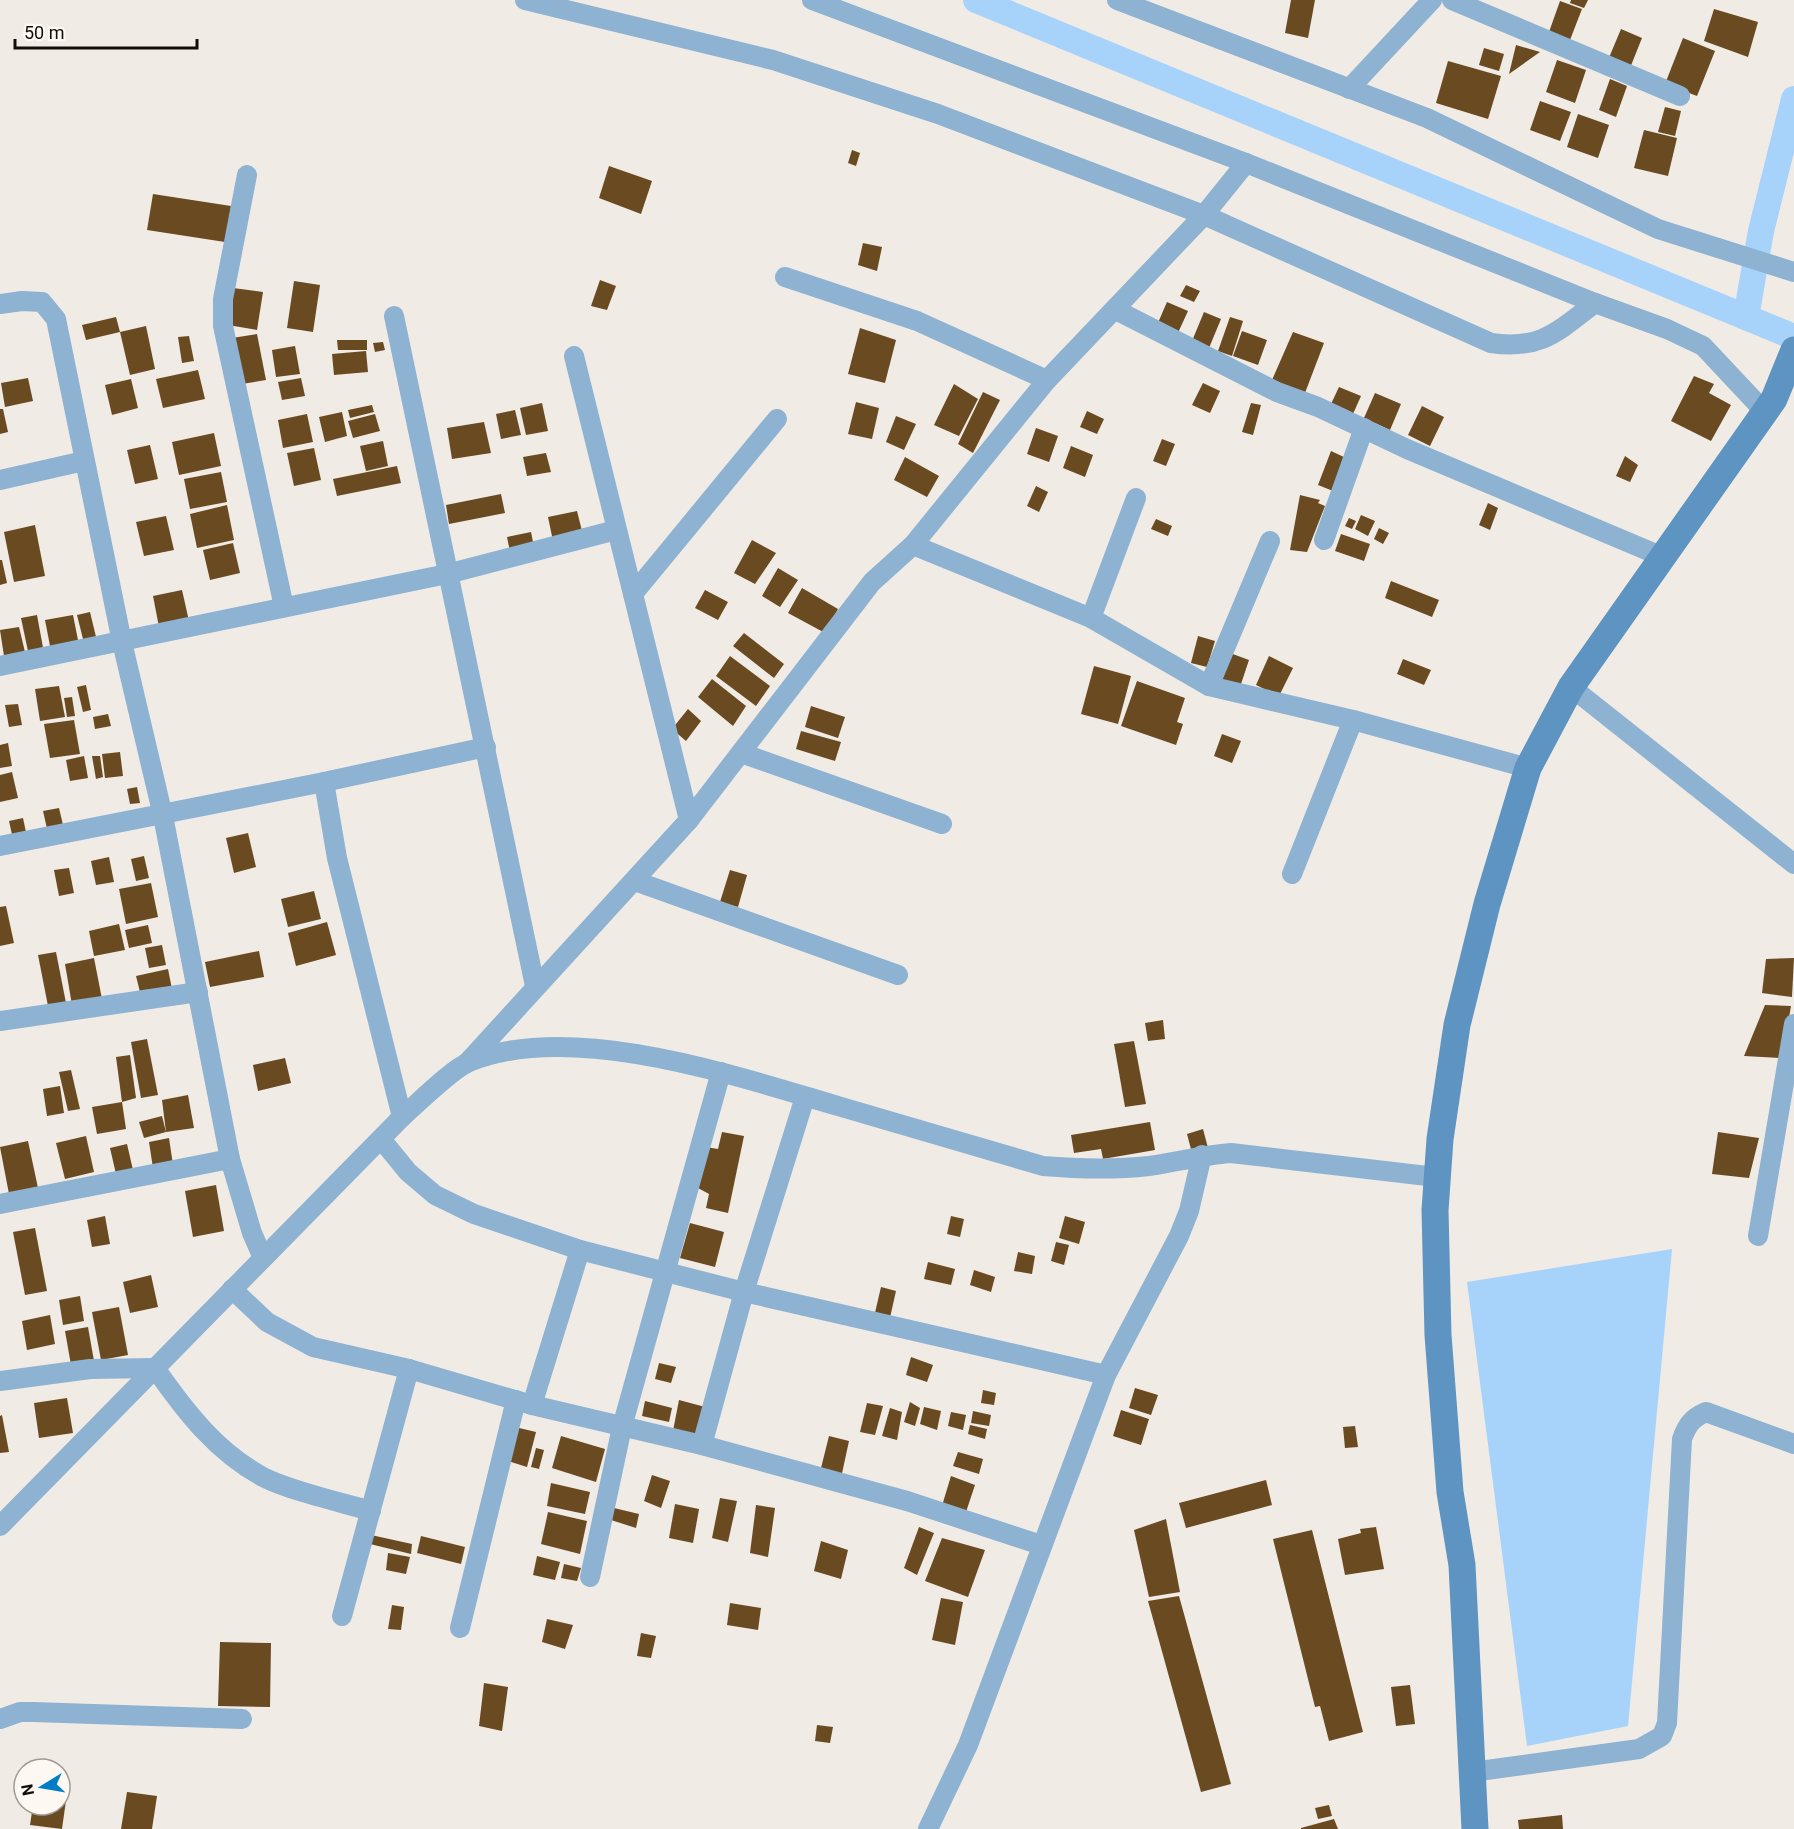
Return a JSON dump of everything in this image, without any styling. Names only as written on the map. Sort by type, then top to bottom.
[{"type":"main road","points":[[1475,1829],[1462,1565],[1450,1492],[1438,1335],[1436,1177],[1457,1025],[1487,904],[1528,768],[1571,687],[1768,405],[1794,350]]},
{"type":"street","points":[[525,0],[773,60],[938,114],[1204,215],[1491,343],[1516,346],[1536,342],[1553,334],[1595,303]]},
{"type":"street","points":[[812,0],[1246,163],[1595,303],[1667,328],[1703,346],[1768,405]]},
{"type":"street","points":[[1117,0],[1427,118],[1658,229],[1794,272]]},
{"type":"street","points":[[1349,89],[1432,0]]},
{"type":"street","points":[[1452,0],[1680,96]]},
{"type":"street","points":[[0,1526],[402,1117],[467,1063],[535,986],[635,881],[689,820],[872,582],[913,545],[1047,380],[1204,215],[1246,163]]},
{"type":"street","points":[[248,175],[223,299],[223,326],[284,607]]},
{"type":"street","points":[[785,277],[917,321],[1047,380]]},
{"type":"street","points":[[0,304],[22,301],[42,302],[56,319],[122,642],[163,816],[230,1160],[252,1233],[263,1258]]},
{"type":"street","points":[[1116,310],[1277,392],[1364,428],[1407,450],[1663,557]]},
{"type":"street","points":[[394,316],[535,986]]},
{"type":"street","points":[[574,356],[689,820]]},
{"type":"street","points":[[633,594],[777,419]]},
{"type":"street","points":[[1324,540],[1364,428]]},
{"type":"street","points":[[0,480],[84,461]]},
{"type":"street","points":[[1091,618],[1136,498]]},
{"type":"street","points":[[0,666],[447,574],[616,530]]},
{"type":"street","points":[[1209,686],[1270,541]]},
{"type":"street","points":[[913,545],[1091,618],[1209,686],[1353,720],[1528,768]]},
{"type":"street","points":[[1571,687],[1794,864]]},
{"type":"street","points":[[1292,874],[1353,720]]},
{"type":"street","points":[[0,846],[163,816],[486,747]]},
{"type":"street","points":[[741,753],[942,824]]},
{"type":"street","points":[[324,782],[337,858],[402,1117]]},
{"type":"street","points":[[635,881],[898,975]]},
{"type":"street","points":[[0,1021],[198,992]]},
{"type":"street","points":[[1758,1236],[1794,1024]]},
{"type":"street","points":[[467,1063],[537,1047],[567,1046],[604,1050],[721,1072],[1043,1166],[1093,1171],[1150,1166],[1202,1155],[1231,1153],[1436,1177]]},
{"type":"street","points":[[590,1577],[622,1426],[663,1272],[721,1072]]},
{"type":"street","points":[[702,1445],[744,1292],[805,1097]]},
{"type":"street","points":[[381,1139],[408,1172],[435,1195],[474,1214],[580,1250],[744,1292],[1106,1375]]},
{"type":"street","points":[[928,1829],[968,1745],[1106,1375],[1190,1211],[1202,1155]]},
{"type":"street","points":[[0,1204],[230,1160]]},
{"type":"street","points":[[460,1628],[524,1402],[580,1250]]},
{"type":"street","points":[[232,1289],[267,1322],[313,1347],[702,1445],[908,1501],[1041,1545]]},
{"type":"street","points":[[0,1381],[90,1369],[154,1368]]},
{"type":"street","points":[[154,1368],[188,1415],[226,1452],[266,1478],[371,1511]]},
{"type":"street","points":[[342,1616],[409,1370]]},
{"type":"street","points":[[1472,1772],[1639,1749],[1662,1736],[1668,1723],[1682,1439],[1686,1427],[1706,1412],[1794,1444]]},
{"type":"street","points":[[0,1719],[20,1712],[33,1712],[242,1719]]},
{"type":"water","points":[[1672,1249],[1628,1726],[1527,1746],[1467,1282]]},
{"type":"building","points":[[1291,0],[1315,0],[1308,38],[1285,33]]},
{"type":"building","points":[[1571,0],[1588,0],[1584,8],[1570,3]]},
{"type":"building","points":[[1560,1],[1582,9],[1570,40],[1549,32]]},
{"type":"building","points":[[1714,9],[1758,22],[1748,57],[1704,41]]},
{"type":"building","points":[[1621,29],[1642,38],[1630,68],[1608,60]]},
{"type":"building","points":[[1683,38],[1715,51],[1697,96],[1665,84]]},
{"type":"building","points":[[1516,45],[1540,52],[1509,74]]},
{"type":"building","points":[[1484,48],[1504,54],[1499,71],[1479,65]]},
{"type":"building","points":[[1557,60],[1586,70],[1575,103],[1546,92]]},
{"type":"building","points":[[1448,61],[1501,76],[1488,119],[1436,103]]},
{"type":"building","points":[[1610,79],[1627,86],[1616,117],[1599,110]]},
{"type":"building","points":[[1540,101],[1571,112],[1560,141],[1530,130]]},
{"type":"building","points":[[1665,107],[1681,111],[1675,136],[1658,132]]},
{"type":"building","points":[[1578,114],[1609,125],[1598,158],[1567,147]]},
{"type":"building","points":[[1644,130],[1677,138],[1668,176],[1634,168]]},
{"type":"building","points":[[852,150],[860,153],[856,166],[848,163]]},
{"type":"building","points":[[609,166],[652,181],[641,214],[599,198]]},
{"type":"building","points":[[153,194],[231,206],[225,242],[147,230]]},
{"type":"building","points":[[863,243],[882,247],[877,271],[858,265]]},
{"type":"building","points":[[600,280],[616,286],[607,310],[591,306]]},
{"type":"building","points":[[294,281],[320,285],[313,332],[287,328]]},
{"type":"building","points":[[1186,285],[1200,291],[1194,302],[1180,296]]},
{"type":"building","points":[[233,288],[263,292],[257,330],[228,325]]},
{"type":"building","points":[[1167,302],[1188,311],[1177,335],[1157,325]]},
{"type":"building","points":[[1204,312],[1221,319],[1209,348],[1192,341]]},
{"type":"building","points":[[116,317],[120,332],[86,340],[82,325]]},
{"type":"building","points":[[1230,317],[1243,321],[1232,356],[1218,351]]},
{"type":"building","points":[[146,326],[155,369],[130,375],[120,332]]},
{"type":"building","points":[[860,328],[896,340],[885,383],[848,374]]},
{"type":"building","points":[[1242,331],[1267,340],[1258,365],[1233,356]]},
{"type":"building","points":[[1293,332],[1324,343],[1305,393],[1272,380]]},
{"type":"building","points":[[257,334],[266,380],[242,384],[232,338]]},
{"type":"building","points":[[189,336],[194,361],[182,363],[178,337]]},
{"type":"building","points":[[337,340],[367,340],[367,350],[338,350]]},
{"type":"building","points":[[383,342],[385,350],[375,352],[373,343]]},
{"type":"building","points":[[295,346],[300,374],[276,377],[272,350]]},
{"type":"building","points":[[366,351],[368,372],[334,375],[332,354]]},
{"type":"building","points":[[198,370],[205,399],[163,408],[156,379]]},
{"type":"building","points":[[1694,376],[1714,384],[1709,393],[1731,405],[1711,441],[1671,421]]},
{"type":"building","points":[[28,378],[33,401],[5,407],[1,383]]},
{"type":"building","points":[[301,378],[305,396],[282,400],[278,382]]},
{"type":"building","points":[[131,379],[138,408],[112,415],[105,385]]},
{"type":"building","points":[[1203,383],[1220,391],[1210,413],[1192,405]]},
{"type":"building","points":[[954,384],[978,399],[959,436],[934,425]]},
{"type":"building","points":[[1339,387],[1361,396],[1353,414],[1331,404]]},
{"type":"building","points":[[983,392],[1000,400],[973,453],[958,444]]},
{"type":"building","points":[[1375,393],[1401,404],[1390,430],[1364,418]]},
{"type":"building","points":[[856,402],[879,408],[872,439],[848,434]]},
{"type":"building","points":[[542,403],[548,431],[526,435],[520,408]]},
{"type":"building","points":[[1251,403],[1261,405],[1253,435],[1242,432]]},
{"type":"building","points":[[372,405],[374,412],[350,418],[348,410]]},
{"type":"building","points":[[1422,406],[1444,417],[1430,446],[1408,435]]},
{"type":"building","points":[[0,409],[3,409],[8,432],[0,434]]},
{"type":"building","points":[[515,410],[521,435],[501,439],[496,414]]},
{"type":"building","points":[[1087,411],[1104,419],[1097,434],[1080,427]]},
{"type":"building","points":[[342,412],[347,436],[325,442],[319,417]]},
{"type":"building","points":[[307,414],[313,442],[283,448],[278,420]]},
{"type":"building","points":[[375,414],[380,431],[353,438],[348,421]]},
{"type":"building","points":[[896,416],[916,424],[904,450],[886,442]]},
{"type":"building","points":[[484,422],[491,453],[452,459],[447,428]]},
{"type":"building","points":[[1036,428],[1058,436],[1049,462],[1027,454]]},
{"type":"building","points":[[214,433],[221,466],[179,475],[172,442]]},
{"type":"building","points":[[1162,439],[1175,444],[1166,466],[1153,461]]},
{"type":"building","points":[[383,441],[388,466],[366,471],[360,446]]},
{"type":"building","points":[[150,445],[158,479],[135,484],[127,450]]},
{"type":"building","points":[[1071,446],[1093,455],[1085,477],[1063,468]]},
{"type":"building","points":[[314,448],[321,480],[294,486],[287,453]]},
{"type":"building","points":[[1331,451],[1346,458],[1333,491],[1318,485]]},
{"type":"building","points":[[546,453],[551,472],[527,476],[523,457]]},
{"type":"building","points":[[1625,456],[1638,465],[1630,482],[1616,476]]},
{"type":"building","points":[[905,457],[939,476],[927,497],[894,480]]},
{"type":"building","points":[[397,466],[401,483],[337,496],[333,479]]},
{"type":"building","points":[[221,472],[227,502],[190,509],[184,479]]},
{"type":"building","points":[[1036,486],[1048,492],[1039,512],[1027,506]]},
{"type":"building","points":[[501,494],[505,513],[449,524],[446,505]]},
{"type":"building","points":[[1300,495],[1320,500],[1318,503],[1325,506],[1307,552],[1290,550]]},
{"type":"building","points":[[1488,503],[1498,508],[1490,530],[1479,525]]},
{"type":"building","points":[[227,505],[234,540],[197,548],[190,514]]},
{"type":"building","points":[[577,511],[583,535],[553,541],[548,517]]},
{"type":"building","points":[[1361,515],[1375,521],[1368,536],[1355,529]]},
{"type":"building","points":[[166,516],[174,550],[144,556],[136,522]]},
{"type":"building","points":[[1349,518],[1356,521],[1352,529],[1345,526]]},
{"type":"building","points":[[1156,519],[1172,526],[1168,536],[1151,529]]},
{"type":"building","points":[[35,525],[45,576],[14,582],[4,532]]},
{"type":"building","points":[[1379,528],[1389,533],[1383,544],[1374,539]]},
{"type":"building","points":[[531,532],[534,547],[510,552],[507,537]]},
{"type":"building","points":[[1341,534],[1370,544],[1364,561],[1335,551]]},
{"type":"building","points":[[752,540],[776,553],[755,584],[734,573]]},
{"type":"building","points":[[233,543],[240,573],[210,580],[203,550]]},
{"type":"building","points":[[0,560],[2,560],[7,583],[0,585]]},
{"type":"building","points":[[778,568],[798,580],[780,607],[762,596]]},
{"type":"building","points":[[1391,581],[1439,600],[1432,617],[1385,598]]},
{"type":"building","points":[[802,588],[838,609],[825,633],[788,613]]},
{"type":"building","points":[[182,590],[189,621],[159,627],[153,596]]},
{"type":"building","points":[[705,590],[728,602],[718,620],[695,608]]},
{"type":"building","points":[[90,612],[97,641],[84,643],[77,615]]},
{"type":"building","points":[[37,615],[44,653],[29,656],[21,618]]},
{"type":"building","points":[[73,615],[79,645],[51,651],[45,620]]},
{"type":"building","points":[[19,627],[25,652],[4,656],[0,630]]},
{"type":"building","points":[[744,633],[784,664],[774,678],[733,646]]},
{"type":"building","points":[[1198,636],[1215,641],[1207,667],[1191,663]]},
{"type":"building","points":[[1230,653],[1249,660],[1240,687],[1221,680]]},
{"type":"building","points":[[730,656],[770,686],[756,706],[716,676]]},
{"type":"building","points":[[1269,656],[1293,668],[1279,696],[1256,685]]},
{"type":"building","points":[[1403,659],[1431,670],[1424,685],[1397,674]]},
{"type":"building","points":[[1094,666],[1131,676],[1118,724],[1081,714]]},
{"type":"building","points":[[712,679],[746,706],[733,726],[698,697]]},
{"type":"building","points":[[1137,681],[1185,698],[1177,722],[1183,724],[1176,745],[1121,726]]},
{"type":"building","points":[[86,685],[91,710],[83,712],[77,687]]},
{"type":"building","points":[[59,686],[65,717],[40,721],[35,689]]},
{"type":"building","points":[[72,697],[75,716],[67,717],[64,698]]},
{"type":"building","points":[[18,704],[22,725],[9,727],[5,705]]},
{"type":"building","points":[[811,706],[845,717],[838,738],[805,727]]},
{"type":"building","points":[[688,709],[701,721],[686,741],[672,729]]},
{"type":"building","points":[[108,714],[111,726],[95,729],[93,717]]},
{"type":"building","points":[[74,720],[80,754],[50,758],[44,724]]},
{"type":"building","points":[[801,731],[841,742],[835,761],[796,749]]},
{"type":"building","points":[[1222,734],[1241,741],[1232,763],[1214,756]]},
{"type":"building","points":[[8,743],[12,766],[0,768],[0,745]]},
{"type":"building","points":[[120,752],[123,776],[105,778],[102,754]]},
{"type":"building","points":[[84,756],[88,778],[70,781],[66,760]]},
{"type":"building","points":[[92,756],[100,756],[103,777],[96,779]]},
{"type":"building","points":[[12,772],[18,798],[0,802],[0,775]]},
{"type":"building","points":[[137,787],[140,803],[130,804],[127,789]]},
{"type":"building","points":[[59,808],[64,829],[48,833],[43,811]]},
{"type":"building","points":[[23,818],[27,837],[13,839],[9,821]]},
{"type":"building","points":[[248,833],[256,867],[234,873],[226,838]]},
{"type":"building","points":[[144,856],[149,878],[136,881],[131,859]]},
{"type":"building","points":[[109,857],[114,882],[96,885],[91,861]]},
{"type":"building","points":[[69,868],[74,893],[59,896],[54,870]]},
{"type":"building","points":[[730,870],[747,875],[738,907],[720,902]]},
{"type":"building","points":[[151,883],[158,917],[126,924],[119,889]]},
{"type":"building","points":[[314,891],[321,919],[288,927],[281,899]]},
{"type":"building","points":[[6,906],[14,943],[0,946],[0,907]]},
{"type":"building","points":[[327,922],[336,955],[296,966],[288,933]]},
{"type":"building","points":[[119,924],[125,950],[94,956],[89,931]]},
{"type":"building","points":[[148,925],[152,943],[129,948],[125,930]]},
{"type":"building","points":[[162,945],[166,965],[149,968],[145,948]]},
{"type":"building","points":[[259,951],[264,977],[210,987],[205,962]]},
{"type":"building","points":[[56,952],[66,1003],[48,1006],[38,955]]},
{"type":"building","points":[[94,958],[102,999],[72,1005],[65,964]]},
{"type":"building","points":[[1794,958],[1792,997],[1762,993],[1766,959]]},
{"type":"building","points":[[168,969],[172,989],[141,996],[136,976]]},
{"type":"building","points":[[1765,1005],[1791,1006],[1782,1058],[1744,1056]]},
{"type":"building","points":[[1163,1020],[1165,1039],[1148,1041],[1145,1023]]},
{"type":"building","points":[[147,1039],[158,1095],[141,1098],[131,1042]]},
{"type":"building","points":[[1134,1041],[1146,1104],[1125,1107],[1114,1044]]},
{"type":"building","points":[[130,1055],[136,1098],[122,1102],[116,1057]]},
{"type":"building","points":[[285,1058],[291,1083],[258,1091],[253,1065]]},
{"type":"building","points":[[71,1070],[80,1109],[68,1111],[59,1072]]},
{"type":"building","points":[[60,1086],[64,1113],[47,1116],[43,1089]]},
{"type":"building","points":[[188,1095],[194,1128],[166,1132],[162,1100]]},
{"type":"building","points":[[122,1102],[126,1129],[97,1134],[92,1107]]},
{"type":"building","points":[[162,1116],[166,1132],[144,1138],[139,1122]]},
{"type":"building","points":[[1150,1122],[1155,1150],[1103,1159],[1101,1149],[1074,1153],[1071,1135]]},
{"type":"building","points":[[1203,1129],[1208,1148],[1192,1153],[1187,1134]]},
{"type":"building","points":[[722,1132],[744,1136],[728,1213],[706,1208],[709,1194],[698,1188],[706,1147],[718,1149]]},
{"type":"building","points":[[1718,1132],[1759,1138],[1749,1178],[1712,1174]]},
{"type":"building","points":[[86,1136],[94,1172],[65,1179],[56,1143]]},
{"type":"building","points":[[169,1138],[173,1165],[153,1168],[149,1142]]},
{"type":"building","points":[[28,1141],[38,1188],[9,1194],[0,1147]]},
{"type":"building","points":[[127,1144],[133,1170],[116,1174],[110,1148]]},
{"type":"building","points":[[216,1185],[224,1231],[193,1237],[185,1191]]},
{"type":"building","points":[[105,1216],[110,1244],[92,1247],[87,1220]]},
{"type":"building","points":[[951,1216],[964,1219],[960,1237],[947,1234]]},
{"type":"building","points":[[1065,1216],[1085,1222],[1079,1244],[1059,1238]]},
{"type":"building","points":[[690,1223],[724,1232],[715,1267],[680,1258]]},
{"type":"building","points":[[35,1228],[47,1291],[25,1295],[13,1232]]},
{"type":"building","points":[[1056,1242],[1069,1245],[1064,1265],[1051,1261]]},
{"type":"building","points":[[1018,1252],[1035,1256],[1032,1274],[1014,1271]]},
{"type":"building","points":[[928,1262],[955,1269],[951,1285],[924,1279]]},
{"type":"building","points":[[974,1270],[995,1277],[991,1292],[970,1285]]},
{"type":"building","points":[[151,1275],[158,1307],[130,1313],[123,1282]]},
{"type":"building","points":[[881,1287],[896,1291],[889,1322],[874,1317]]},
{"type":"building","points":[[80,1296],[84,1321],[63,1325],[59,1300]]},
{"type":"building","points":[[119,1307],[128,1355],[101,1360],[92,1312]]},
{"type":"building","points":[[50,1315],[55,1344],[27,1350],[22,1321]]},
{"type":"building","points":[[88,1327],[94,1361],[71,1365],[65,1331]]},
{"type":"building","points":[[911,1357],[933,1365],[927,1382],[906,1375]]},
{"type":"building","points":[[659,1363],[676,1367],[671,1383],[655,1379]]},
{"type":"building","points":[[1135,1388],[1158,1395],[1151,1415],[1129,1408]]},
{"type":"building","points":[[983,1390],[996,1393],[994,1405],[981,1403]]},
{"type":"building","points":[[67,1398],[73,1433],[39,1438],[34,1403]]},
{"type":"building","points":[[679,1400],[709,1408],[700,1442],[672,1436]]},
{"type":"building","points":[[645,1401],[672,1408],[669,1422],[642,1416]]},
{"type":"building","points":[[910,1402],[920,1408],[915,1426],[904,1422]]},
{"type":"building","points":[[867,1403],[883,1406],[875,1435],[860,1432]]},
{"type":"building","points":[[924,1407],[941,1411],[937,1430],[920,1424]]},
{"type":"building","points":[[890,1408],[902,1412],[897,1440],[882,1436]]},
{"type":"building","points":[[1121,1410],[1149,1419],[1141,1445],[1113,1436]]},
{"type":"building","points":[[973,1411],[991,1415],[989,1426],[971,1423]]},
{"type":"building","points":[[951,1412],[966,1415],[963,1430],[948,1426]]},
{"type":"building","points":[[2,1415],[9,1452],[0,1453],[0,1416]]},
{"type":"building","points":[[970,1425],[987,1429],[985,1439],[968,1434]]},
{"type":"building","points":[[1355,1426],[1358,1447],[1345,1448],[1343,1427]]},
{"type":"building","points":[[515,1427],[536,1432],[527,1467],[508,1461]]},
{"type":"building","points":[[561,1436],[605,1449],[596,1482],[552,1468]]},
{"type":"building","points":[[829,1436],[849,1441],[841,1478],[820,1472]]},
{"type":"building","points":[[536,1448],[544,1450],[539,1469],[531,1467]]},
{"type":"building","points":[[958,1452],[983,1459],[979,1474],[953,1466]]},
{"type":"building","points":[[652,1475],[670,1481],[661,1508],[644,1501]]},
{"type":"building","points":[[951,1476],[975,1485],[964,1518],[941,1509]]},
{"type":"building","points":[[1266,1480],[1272,1505],[1186,1528],[1179,1503]]},
{"type":"building","points":[[551,1483],[590,1492],[585,1514],[547,1506]]},
{"type":"building","points":[[720,1498],[737,1501],[728,1542],[712,1538]]},
{"type":"building","points":[[675,1504],[699,1509],[693,1543],[669,1538]]},
{"type":"building","points":[[756,1505],[775,1508],[768,1557],[750,1553]]},
{"type":"building","points":[[614,1508],[639,1514],[636,1528],[611,1520]]},
{"type":"building","points":[[548,1512],[587,1521],[580,1554],[541,1544]]},
{"type":"building","points":[[1166,1519],[1180,1592],[1149,1597],[1134,1530]]},
{"type":"building","points":[[919,1527],[934,1533],[917,1575],[904,1568]]},
{"type":"building","points":[[1376,1527],[1384,1569],[1345,1575],[1338,1539],[1361,1533],[1360,1529]]},
{"type":"building","points":[[1312,1530],[1363,1732],[1329,1741],[1320,1706],[1315,1707],[1273,1539]]},
{"type":"building","points":[[371,1535],[412,1544],[411,1554],[370,1544]]},
{"type":"building","points":[[421,1536],[465,1547],[461,1564],[417,1553]]},
{"type":"building","points":[[942,1538],[985,1550],[968,1597],[925,1581]]},
{"type":"building","points":[[821,1541],[848,1550],[841,1579],[814,1571]]},
{"type":"building","points":[[388,1553],[410,1557],[406,1574],[386,1570]]},
{"type":"building","points":[[537,1556],[560,1562],[555,1580],[533,1575]]},
{"type":"building","points":[[564,1564],[581,1568],[577,1581],[561,1578]]},
{"type":"building","points":[[1179,1596],[1231,1784],[1201,1792],[1148,1601]]},
{"type":"building","points":[[941,1598],[963,1602],[955,1645],[932,1640]]},
{"type":"building","points":[[730,1603],[761,1608],[758,1630],[727,1625]]},
{"type":"building","points":[[392,1605],[404,1607],[401,1630],[388,1629]]},
{"type":"building","points":[[547,1619],[573,1625],[565,1649],[542,1642]]},
{"type":"building","points":[[641,1633],[656,1636],[651,1658],[637,1656]]},
{"type":"building","points":[[220,1642],[271,1643],[270,1707],[218,1706]]},
{"type":"building","points":[[484,1683],[508,1687],[502,1731],[479,1726]]},
{"type":"building","points":[[1410,1685],[1415,1724],[1396,1726],[1391,1687]]},
{"type":"building","points":[[817,1725],[833,1727],[830,1743],[815,1741]]},
{"type":"building","points":[[127,1792],[157,1796],[152,1829],[121,1829]]},
{"type":"building","points":[[1329,1805],[1332,1816],[1318,1819],[1315,1808]]},
{"type":"building","points":[[1562,1815],[1563,1829],[1519,1829],[1518,1820]]},
{"type":"building","points":[[31,1817],[64,1817],[62,1829],[30,1825]]},
{"type":"building","points":[[1334,1819],[1338,1829],[1301,1829],[1301,1828]]},
{"type":"waterway","points":[[976,0],[1794,337]]},
{"type":"waterway","points":[[1746,317],[1761,231],[1794,99]]}]
